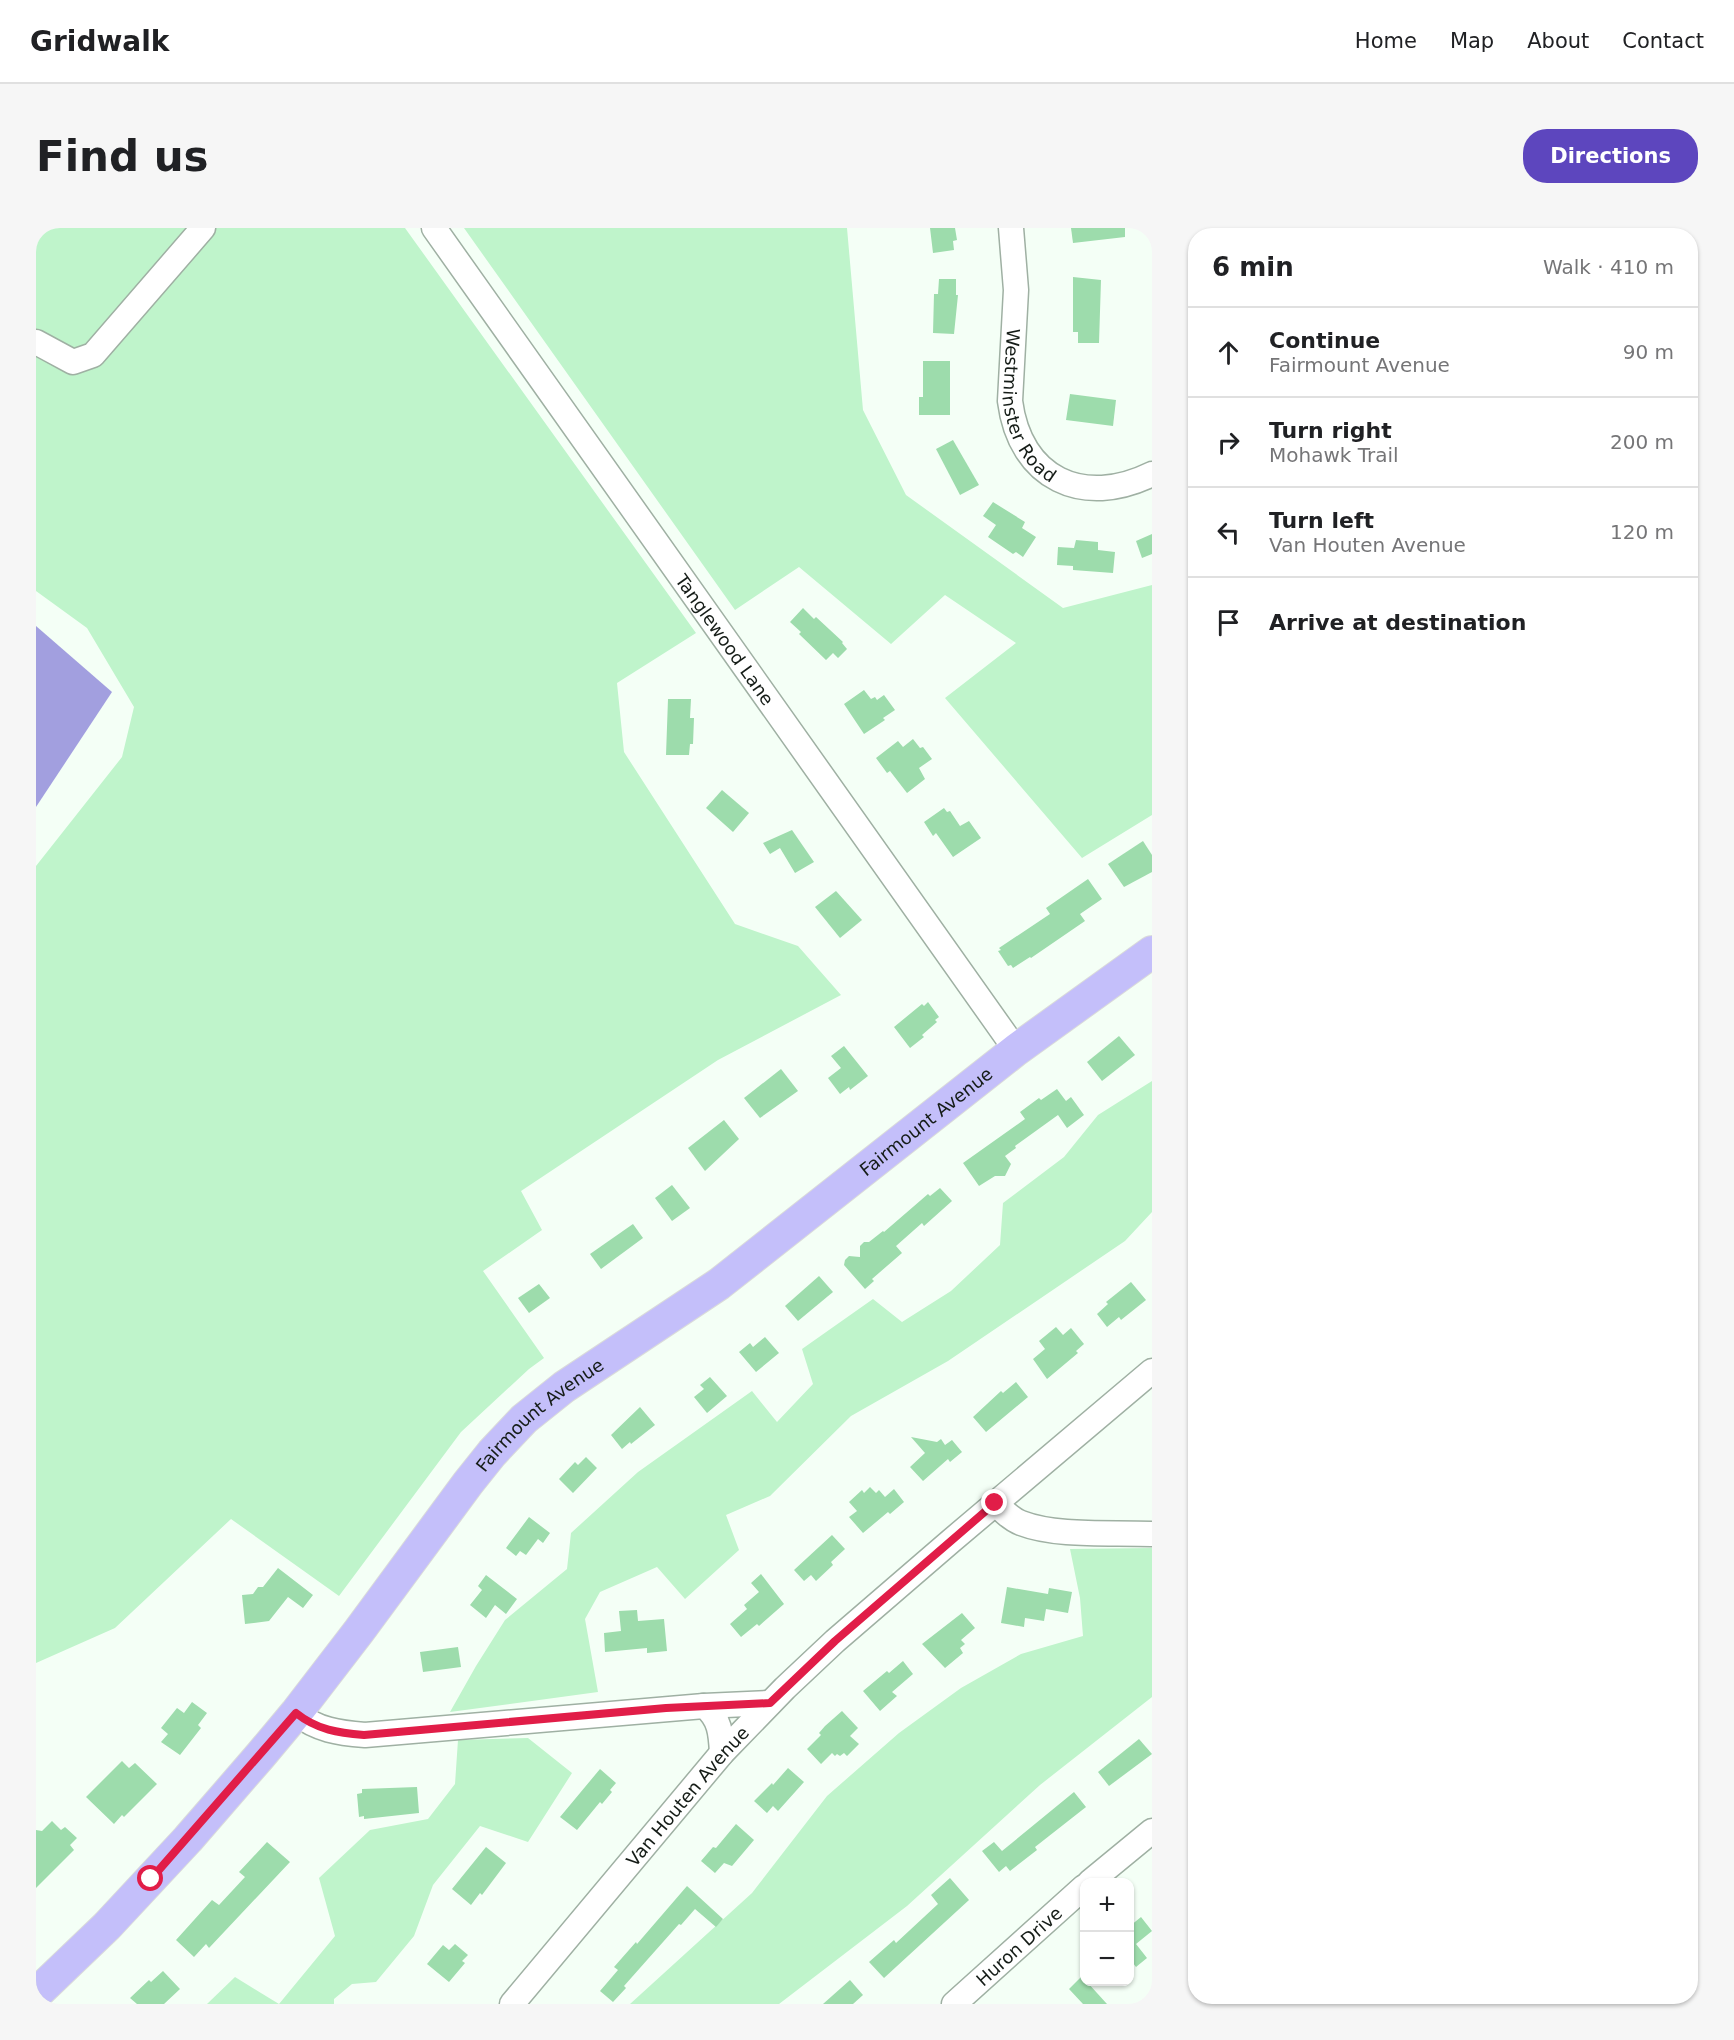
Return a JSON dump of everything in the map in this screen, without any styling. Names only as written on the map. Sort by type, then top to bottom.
[{"type":"main road","name":"Fairmount Avenue","points":[[36,1994],[107,1926],[188,1839],[296,1713],[468,1483],[524,1419],[564,1387],[719,1284],[1016,1050],[1152,952]]},
{"type":"street","points":[[36,342],[74,362],[93,355],[203,228]]},
{"type":"street","name":"Tanglewood Lane","points":[[434,228],[1016,1050]]},
{"type":"street","name":"Westminster Road","points":[[1011,228],[1016,290],[1010,400],[1017,434],[1026,452],[1038,465],[1054,476],[1073,485],[1089,489],[1123,486],[1152,474]]},
{"type":"street","name":"Van Houten Avenue","points":[[513,2004],[722,1753],[770,1703],[835,1641],[1152,1371]]},
{"type":"street","points":[[995,1503],[1006,1514],[1020,1522],[1049,1530],[1152,1534]]},
{"type":"street","points":[[296,1713],[307,1722],[323,1729],[364,1735],[704,1706],[770,1703]]},
{"type":"street","points":[[704,1706],[710,1710],[718,1723],[722,1753]]},
{"type":"street","points":[[1095,1878],[1152,1831]]},
{"type":"street","name":"Huron Drive","points":[[954,2004],[1080,1891]]},
{"type":"green space","points":[[36,228],[405,228],[696,633],[617,683],[624,752],[735,924],[798,946],[841,995],[718,1060],[521,1191],[542,1230],[483,1271],[544,1358],[461,1432],[339,1596],[231,1519],[115,1628],[36,1663],[36,866],[122,757],[134,707],[87,628],[36,591]]},
{"type":"green space","points":[[464,228],[847,228],[863,410],[906,495],[1063,608],[1152,585],[1152,815],[1082,858],[945,698],[1016,643],[945,595],[891,644],[799,567],[735,610]]},
{"type":"green space","points":[[1152,1081],[1152,1212],[1125,1241],[948,1361],[851,1416],[770,1496],[726,1515],[739,1550],[685,1599],[657,1567],[600,1592],[585,1619],[598,1692],[450,1712],[505,1620],[567,1569],[571,1533],[638,1472],[752,1391],[777,1422],[813,1384],[802,1349],[873,1299],[902,1322],[951,1291],[1000,1245],[1003,1203],[1064,1157],[1098,1115]]},
{"type":"green space","points":[[1152,1548],[1152,1697],[1040,1785],[907,1906],[779,2004],[630,2004],[752,1893],[827,1796],[899,1733],[961,1688],[1021,1654],[1083,1636],[1080,1598],[1070,1549]]},
{"type":"green space","points":[[528,1738],[572,1773],[528,1842],[480,1826],[433,1885],[414,1936],[376,1982],[352,1984],[334,1999],[334,2004],[279,2004],[335,1936],[319,1878],[370,1830],[428,1819],[455,1784],[458,1740]]},
{"type":"green space","points":[[235,1977],[279,2004],[207,2004]]},
{"type":"shaded area","points":[[36,626],[112,692],[36,807]]},
{"type":"building","points":[[930,228],[955,228],[957,240],[953,241],[954,250],[933,253]]},
{"type":"building","points":[[1071,228],[1125,228],[1125,237],[1073,243]]},
{"type":"building","points":[[1073,277],[1101,280],[1099,343],[1078,343],[1078,332],[1073,332]]},
{"type":"building","points":[[939,279],[956,279],[956,295],[958,295],[954,334],[933,333],[934,294],[938,294]]},
{"type":"building","points":[[923,361],[950,361],[950,415],[919,415],[919,397],[923,397]]},
{"type":"building","points":[[1070,394],[1116,400],[1113,426],[1066,420]]},
{"type":"building","points":[[953,440],[979,485],[960,495],[936,449]]},
{"type":"building","points":[[993,502],[1025,522],[1022,528],[1036,537],[1023,557],[1016,552],[1013,554],[988,537],[996,525],[983,516]]},
{"type":"building","points":[[1152,534],[1152,554],[1142,558],[1136,541]]},
{"type":"building","points":[[1076,540],[1098,542],[1098,550],[1115,552],[1113,573],[1073,570],[1073,566],[1057,565],[1058,547],[1074,548]]},
{"type":"building","points":[[803,608],[843,642],[847,649],[838,658],[833,653],[826,660],[790,622]]},
{"type":"building","points":[[864,690],[871,699],[875,697],[877,700],[884,695],[895,710],[864,734],[844,704]]},
{"type":"building","points":[[668,699],[691,699],[690,718],[694,718],[693,744],[690,744],[689,755],[666,755]]},
{"type":"building","points":[[913,739],[932,759],[919,768],[925,779],[907,793],[890,771],[887,773],[876,758],[898,741],[903,747]]},
{"type":"building","points":[[722,790],[749,813],[733,832],[706,808]]},
{"type":"building","points":[[944,808],[947,812],[950,811],[960,826],[969,821],[981,838],[953,857],[936,833],[933,836],[924,822]]},
{"type":"building","points":[[792,830],[814,862],[795,873],[780,848],[770,854],[763,843]]},
{"type":"building","points":[[1143,841],[1152,855],[1152,872],[1124,887],[1108,864]]},
{"type":"building","points":[[1088,879],[1102,899],[1080,914],[1085,921],[1031,958],[1013,968],[1011,965],[1008,966],[998,951],[1001,950],[999,948],[1050,914],[1046,908]]},
{"type":"building","points":[[836,891],[862,920],[840,938],[815,907]]},
{"type":"building","points":[[928,1002],[939,1017],[935,1020],[937,1022],[922,1035],[924,1037],[910,1048],[894,1027],[922,1004],[924,1006]]},
{"type":"building","points":[[1119,1036],[1135,1055],[1102,1081],[1087,1062]]},
{"type":"building","points":[[844,1046],[868,1076],[850,1090],[849,1087],[840,1094],[828,1078],[841,1068],[831,1056]]},
{"type":"building","points":[[781,1069],[798,1091],[760,1118],[744,1098]]},
{"type":"building","points":[[1057,1089],[1066,1101],[1071,1097],[1084,1115],[1067,1128],[1058,1115],[1005,1156],[1011,1164],[1005,1176],[995,1176],[979,1186],[963,1163],[1025,1119],[1020,1112],[1039,1098],[1041,1100]]},
{"type":"building","points":[[724,1120],[739,1139],[705,1171],[688,1148]]},
{"type":"building","points":[[672,1185],[690,1208],[672,1221],[655,1198]]},
{"type":"building","points":[[940,1188],[952,1201],[924,1226],[922,1223],[896,1246],[902,1253],[872,1279],[874,1281],[865,1289],[844,1265],[845,1260],[849,1256],[860,1257],[860,1246],[864,1242],[869,1242],[884,1232],[928,1194],[930,1196]]},
{"type":"building","points":[[633,1224],[643,1238],[601,1269],[590,1254]]},
{"type":"building","points":[[819,1276],[833,1292],[798,1321],[785,1306]]},
{"type":"building","points":[[1131,1282],[1146,1300],[1121,1320],[1119,1317],[1107,1327],[1097,1314],[1108,1304],[1106,1302]]},
{"type":"building","points":[[539,1284],[550,1298],[529,1313],[518,1298]]},
{"type":"building","points":[[1056,1327],[1063,1335],[1071,1328],[1084,1344],[1076,1351],[1078,1353],[1047,1379],[1033,1359],[1045,1349],[1039,1341]]},
{"type":"building","points":[[765,1337],[779,1353],[756,1372],[739,1352],[750,1343],[753,1347]]},
{"type":"building","points":[[710,1377],[727,1396],[707,1413],[694,1397],[704,1389],[700,1385]]},
{"type":"building","points":[[1016,1382],[1028,1397],[986,1432],[973,1417],[1001,1391],[1003,1393]]},
{"type":"building","points":[[640,1407],[655,1425],[622,1449],[611,1435]]},
{"type":"building","points":[[911,1437],[937,1442],[941,1439],[945,1445],[952,1440],[962,1452],[950,1462],[948,1459],[923,1481],[910,1467],[925,1453]]},
{"type":"building","points":[[586,1457],[597,1468],[573,1493],[559,1479],[575,1462],[578,1465]]},
{"type":"building","points":[[870,1487],[876,1493],[879,1490],[885,1497],[894,1489],[904,1502],[863,1533],[849,1517],[857,1511],[849,1502],[862,1490],[864,1493]]},
{"type":"building","points":[[529,1517],[550,1533],[543,1543],[538,1539],[526,1555],[520,1551],[516,1556],[506,1548]]},
{"type":"building","points":[[832,1535],[845,1549],[831,1562],[833,1565],[816,1581],[811,1575],[804,1581],[794,1570]]},
{"type":"building","points":[[278,1568],[313,1595],[303,1608],[288,1597],[269,1621],[245,1624],[242,1595],[253,1594],[258,1587],[263,1587]]},
{"type":"building","points":[[761,1574],[784,1604],[759,1626],[757,1624],[741,1637],[730,1624],[747,1609],[744,1605],[759,1592],[751,1583]]},
{"type":"building","points":[[486,1575],[517,1599],[506,1614],[495,1605],[486,1618],[470,1605],[482,1590],[478,1586]]},
{"type":"building","points":[[1007,1587],[1048,1594],[1049,1588],[1072,1592],[1068,1613],[1046,1609],[1044,1621],[1025,1618],[1024,1627],[1001,1623]]},
{"type":"building","points":[[637,1610],[638,1621],[664,1619],[667,1651],[647,1653],[647,1648],[605,1652],[604,1633],[621,1631],[619,1611]]},
{"type":"building","points":[[962,1613],[975,1628],[961,1640],[965,1644],[960,1648],[963,1653],[945,1668],[922,1644]]},
{"type":"building","points":[[458,1647],[461,1667],[423,1672],[420,1652]]},
{"type":"building","points":[[903,1661],[913,1674],[892,1692],[897,1696],[880,1711],[863,1691]]},
{"type":"building","points":[[192,1702],[207,1713],[198,1725],[201,1728],[180,1755],[161,1742],[168,1734],[161,1728],[177,1708],[184,1713]]},
{"type":"building","points":[[842,1711],[858,1728],[850,1736],[859,1744],[847,1756],[844,1753],[835,1756],[832,1753],[821,1764],[807,1749],[821,1735],[819,1733],[825,1726]]},
{"type":"building","points":[[1139,1739],[1152,1754],[1109,1786],[1098,1772]]},
{"type":"building","points":[[122,1761],[129,1768],[135,1763],[157,1784],[114,1824],[86,1797]]},
{"type":"building","points":[[788,1768],[804,1782],[778,1811],[773,1806],[767,1813],[754,1801]]},
{"type":"building","points":[[600,1769],[616,1783],[610,1790],[612,1792],[602,1804],[600,1802],[577,1830],[560,1817]]},
{"type":"building","points":[[417,1787],[419,1813],[364,1819],[364,1816],[359,1817],[357,1794],[362,1793],[362,1789]]},
{"type":"building","points":[[1074,1792],[1086,1807],[1035,1847],[1037,1850],[1010,1871],[1006,1866],[999,1872],[982,1851],[994,1842],[1002,1851]]},
{"type":"building","points":[[52,1821],[61,1830],[65,1827],[77,1838],[70,1845],[74,1850],[36,1888],[36,1830],[42,1831]]},
{"type":"building","points":[[736,1824],[754,1840],[732,1866],[724,1863],[715,1873],[701,1861],[713,1847],[716,1848]]},
{"type":"building","points":[[267,1842],[290,1862],[209,1948],[206,1944],[194,1957],[176,1940],[212,1900],[219,1905],[245,1877],[239,1872]]},
{"type":"building","points":[[486,1847],[506,1863],[482,1895],[480,1893],[471,1905],[452,1889]]},
{"type":"building","points":[[950,1878],[969,1900],[884,1978],[869,1962],[894,1940],[896,1943],[938,1904],[931,1895]]},
{"type":"building","points":[[687,1886],[723,1919],[716,1927],[695,1909],[624,1986],[626,1988],[613,2002],[600,1991],[618,1970],[614,1967]]},
{"type":"building","points":[[1141,1917],[1152,1931],[1136,1944],[1147,1958],[1136,1967],[1134,1964],[1134,1923]]},
{"type":"building","points":[[455,1944],[468,1955],[462,1961],[465,1963],[449,1982],[427,1964],[443,1945],[449,1950]]},
{"type":"building","points":[[163,1971],[180,1989],[164,2004],[137,2004],[130,1998],[149,1980],[151,1982]]},
{"type":"building","points":[[1080,1978],[1080,1986],[1091,1986],[1107,2004],[1083,2004],[1069,1989]]},
{"type":"building","points":[[850,1980],[863,1995],[853,2004],[823,2004]]},
{"type":"route","points":[[151,1879],[296,1713],[307,1722],[323,1729],[364,1735],[666,1708],[770,1703],[835,1641],[995,1503]]}]
